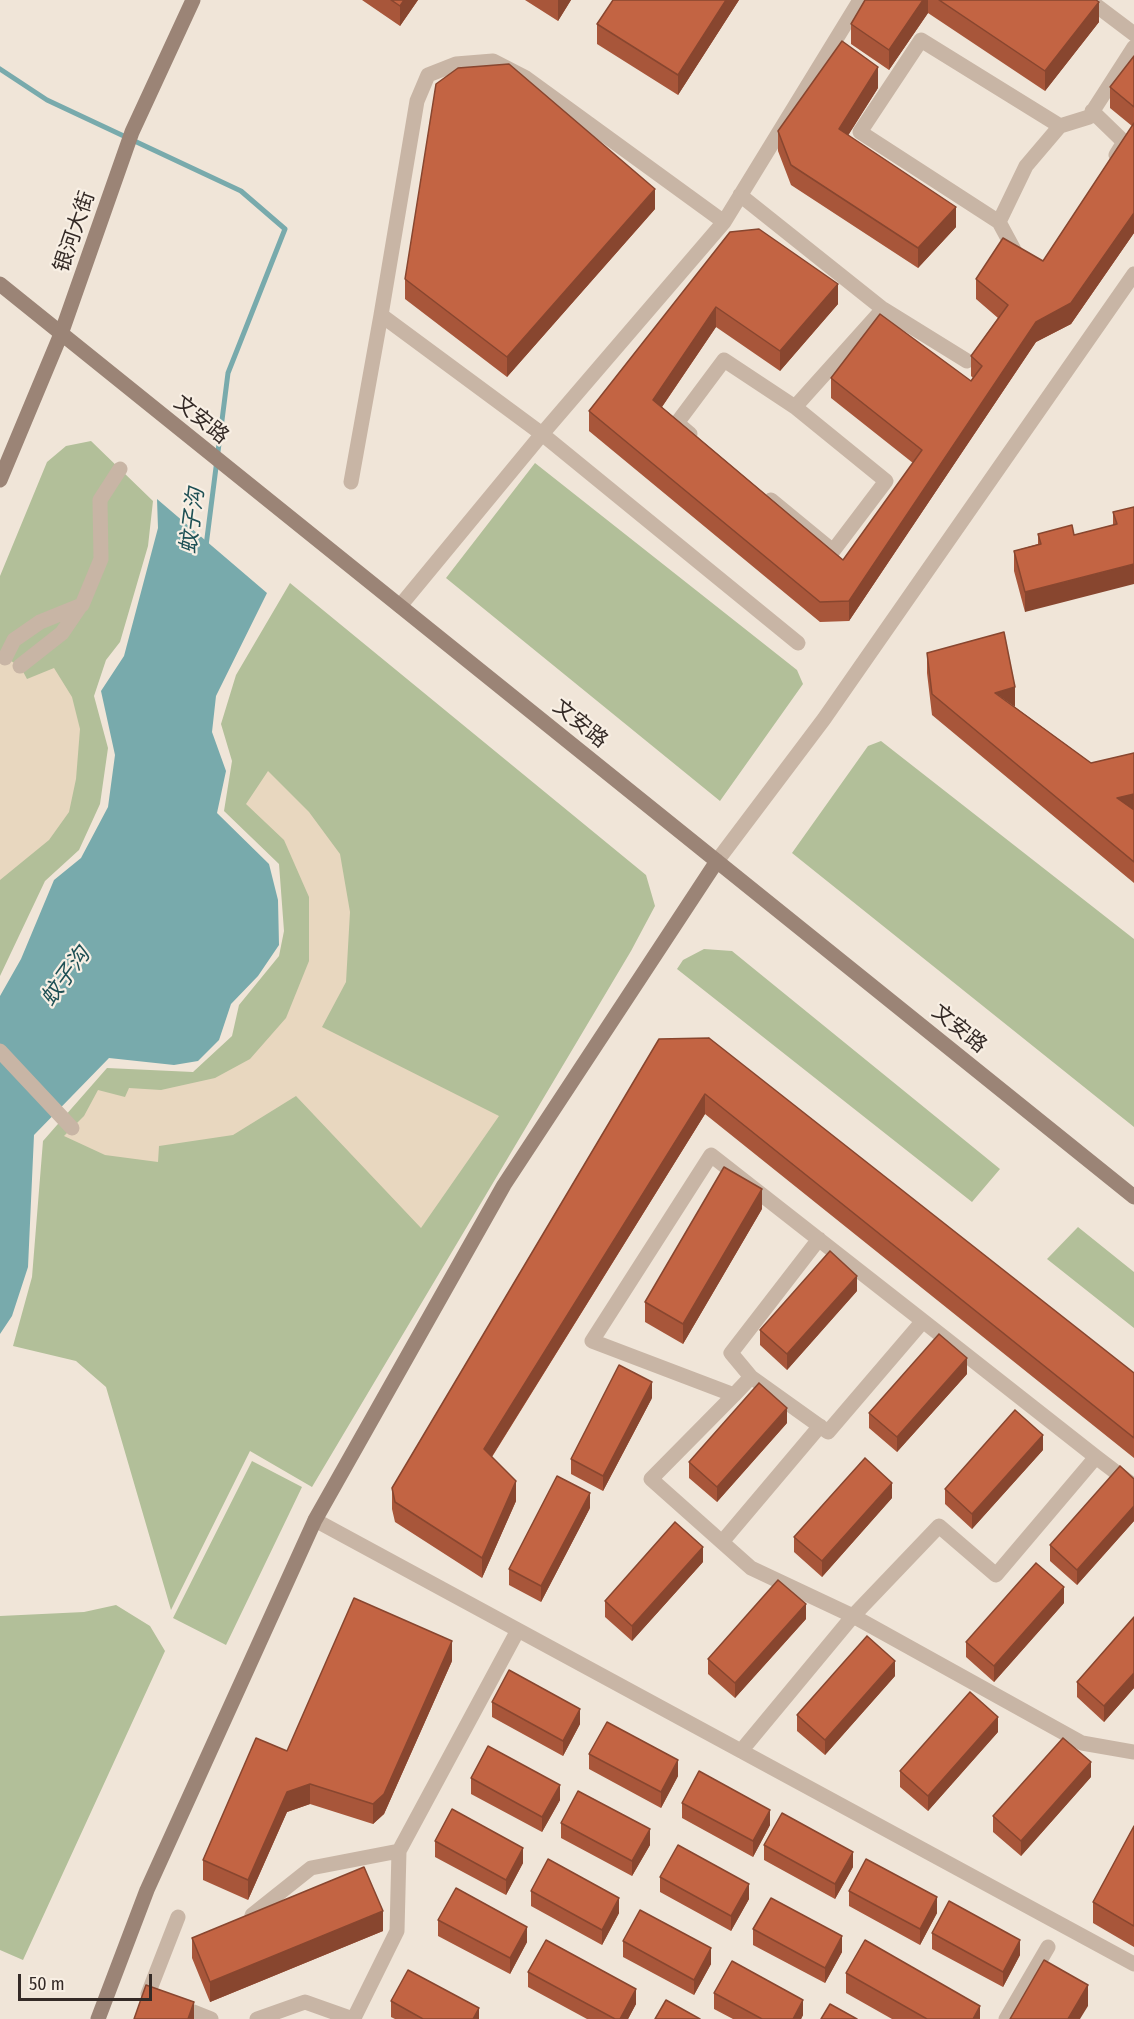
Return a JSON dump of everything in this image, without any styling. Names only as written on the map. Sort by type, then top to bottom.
[{"type":"main road","name":"银河大街","points":[[0,480],[61,334],[130,139],[193,0]]},
{"type":"main road","name":"文安路","points":[[0,284],[1134,1197]]},
{"type":"main road","points":[[98,2019],[147,1890],[315,1520],[504,1185],[717,861]]},
{"type":"street","points":[[400,606],[542,434],[724,222],[860,0]]},
{"type":"street","points":[[1089,0],[1134,34]]},
{"type":"street","points":[[1037,262],[1020,262],[999,222],[860,132],[921,40],[1060,126]]},
{"type":"street","points":[[999,222],[1026,166],[1060,126],[1089,117],[1134,47]]},
{"type":"street","points":[[351,483],[417,101],[428,75],[456,63],[493,61],[526,78],[724,222]]},
{"type":"street","points":[[1092,111],[1124,142],[1106,170]]},
{"type":"street","points":[[740,195],[883,309],[967,362]]},
{"type":"street","points":[[717,861],[824,719],[1134,274]]},
{"type":"street","points":[[795,407],[883,309]]},
{"type":"street","points":[[381,315],[542,434],[798,643]]},
{"type":"street","points":[[704,445],[677,423],[724,360],[795,407],[886,481],[833,551],[759,490]]},
{"type":"street","points":[[20,666],[62,633],[82,605],[101,560],[100,500],[120,469]]},
{"type":"street","points":[[5,658],[14,640],[40,622],[82,605]]},
{"type":"street","points":[[0,1052],[72,1128]]},
{"type":"street","points":[[734,1395],[592,1341],[711,1155],[1134,1486]]},
{"type":"street","points":[[819,1239],[731,1353],[752,1377],[828,1432],[923,1321]]},
{"type":"street","points":[[752,1377],[651,1479],[751,1568],[852,1616],[1082,1743],[1134,1752]]},
{"type":"street","points":[[722,1542],[820,1426]]},
{"type":"street","points":[[741,1751],[852,1616],[939,1526],[996,1575],[1096,1457]]},
{"type":"street","points":[[315,1520],[1134,1964]]},
{"type":"street","points":[[256,2019],[305,2002],[354,2019],[397,1931],[399,1851],[518,1630]]},
{"type":"street","points":[[252,1915],[311,1868],[399,1851]]},
{"type":"street","points":[[178,1917],[148,1994],[211,2019]]},
{"type":"street","points":[[1006,2019],[1048,1947]]},
{"type":"green space","points":[[91,441],[153,501],[148,546],[120,642],[106,660],[94,696],[108,748],[100,804],[79,850],[45,881],[0,976],[0,576],[47,462],[66,446]]},
{"type":"green space","points":[[535,463],[797,670],[803,684],[720,801],[446,578]]},
{"type":"green space","points":[[290,583],[646,875],[655,906],[631,951],[312,1487],[250,1451],[171,1610],[106,1387],[76,1361],[13,1346],[32,1277],[43,1141],[107,1068],[193,1072],[232,1036],[239,1005],[279,956],[284,931],[279,864],[224,811],[232,761],[221,724],[236,675]]},
{"type":"green space","points":[[881,741],[1134,939],[1134,1127],[792,853],[868,746]]},
{"type":"green space","points":[[704,949],[732,951],[1000,1169],[972,1202],[677,969],[683,960]]},
{"type":"green space","points":[[1078,1227],[1134,1272],[1134,1328],[1047,1259]]},
{"type":"green space","points":[[252,1461],[302,1487],[226,1645],[173,1618]]},
{"type":"green space","points":[[116,1605],[150,1626],[165,1651],[23,1960],[0,1950],[0,1616],[84,1612]]},
{"type":"shaded area","points":[[0,655],[20,666],[27,679],[54,668],[72,697],[80,729],[76,779],[69,812],[49,840],[0,880]]},
{"type":"shaded area","points":[[268,771],[309,812],[340,854],[350,912],[346,982],[322,1027],[499,1116],[421,1228],[296,1096],[233,1135],[159,1146],[158,1162],[105,1155],[64,1136],[84,1116],[98,1090],[125,1097],[129,1088],[161,1090],[215,1078],[250,1059],[286,1018],[309,961],[309,897],[284,840],[246,804]]},
{"type":"water","points":[[157,499],[267,593],[216,696],[212,732],[226,771],[217,813],[269,864],[278,900],[279,945],[258,976],[231,1004],[219,1040],[198,1061],[174,1065],[109,1058],[34,1135],[28,1267],[12,1316],[0,1334],[0,996],[21,959],[54,880],[81,858],[108,807],[115,755],[101,691],[124,656],[158,528]]},
{"type":"building","points":[[391,0],[404,0],[400,6]]},
{"type":"building","points":[[613,0],[726,0],[678,75],[597,24]]},
{"type":"building","points":[[865,0],[923,0],[889,50],[851,24]]},
{"type":"building","points":[[939,0],[1096,0],[1099,2],[1045,71]]},
{"type":"building","points":[[842,41],[878,67],[839,129],[956,207],[918,248],[791,165],[778,131]]},
{"type":"building","points":[[1134,56],[1134,107],[1110,87]]},
{"type":"building","points":[[509,64],[655,189],[507,357],[405,279],[436,84],[458,68]]},
{"type":"building","points":[[1134,123],[1134,213],[1071,303],[1036,322],[849,601],[820,602],[589,411],[730,232],[759,229],[838,284],[780,351],[716,307],[653,400],[843,560],[922,450],[831,378],[880,314],[971,381],[982,366],[971,356],[1008,305],[976,279],[1003,238],[1043,261]]},
{"type":"building","points":[[1134,507],[1134,564],[1025,592],[1014,551],[1041,544],[1038,534],[1072,525],[1074,535],[1117,524],[1113,512]]},
{"type":"building","points":[[1004,632],[1015,687],[995,693],[1091,763],[1134,753],[1134,794],[1117,798],[1134,810],[1134,862],[932,694],[927,653]]},
{"type":"building","points":[[709,1038],[1134,1373],[1134,1438],[705,1094],[484,1449],[516,1481],[482,1558],[395,1502],[392,1488],[659,1039]]},
{"type":"building","points":[[724,1167],[762,1189],[683,1324],[645,1302]]},
{"type":"building","points":[[830,1251],[857,1276],[787,1354],[760,1330]]},
{"type":"building","points":[[939,1334],[967,1358],[897,1437],[869,1413]]},
{"type":"building","points":[[619,1365],[652,1382],[603,1476],[571,1459]]},
{"type":"building","points":[[759,1383],[787,1408],[717,1487],[689,1462]]},
{"type":"building","points":[[1015,1410],[1043,1435],[972,1514],[945,1489]]},
{"type":"building","points":[[865,1458],[892,1483],[822,1561],[794,1537]]},
{"type":"building","points":[[1120,1466],[1134,1479],[1134,1506],[1077,1570],[1050,1545]]},
{"type":"building","points":[[557,1476],[590,1493],[541,1586],[509,1569]]},
{"type":"building","points":[[675,1522],[703,1547],[632,1626],[605,1601]]},
{"type":"building","points":[[1036,1563],[1064,1587],[994,1666],[966,1642]]},
{"type":"building","points":[[778,1580],[806,1604],[735,1683],[708,1659]]},
{"type":"building","points":[[354,1598],[452,1641],[384,1794],[373,1804],[310,1784],[287,1792],[248,1880],[203,1860],[256,1738],[287,1751]]},
{"type":"building","points":[[1134,1617],[1134,1673],[1104,1706],[1077,1682]]},
{"type":"building","points":[[867,1636],[895,1661],[825,1740],[797,1715]]},
{"type":"building","points":[[509,1670],[580,1709],[563,1741],[492,1702]]},
{"type":"building","points":[[970,1692],[998,1717],[928,1796],[900,1771]]},
{"type":"building","points":[[607,1722],[678,1760],[661,1792],[589,1754]]},
{"type":"building","points":[[1063,1738],[1091,1762],[1021,1841],[993,1816]]},
{"type":"building","points":[[488,1746],[560,1785],[542,1817],[471,1778]]},
{"type":"building","points":[[699,1771],[770,1810],[753,1841],[682,1803]]},
{"type":"building","points":[[578,1791],[650,1829],[632,1861],[561,1823]]},
{"type":"building","points":[[452,1809],[523,1848],[506,1880],[435,1841]]},
{"type":"building","points":[[782,1813],[853,1852],[835,1884],[764,1845]]},
{"type":"building","points":[[1134,1826],[1134,1926],[1093,1902]]},
{"type":"building","points":[[678,1845],[749,1884],[731,1916],[660,1877]]},
{"type":"building","points":[[548,1859],[619,1898],[602,1930],[531,1891]]},
{"type":"building","points":[[866,1859],[937,1897],[920,1929],[849,1891]]},
{"type":"building","points":[[364,1867],[383,1911],[210,1982],[192,1938]]},
{"type":"building","points":[[456,1888],[527,1927],[510,1958],[438,1920]]},
{"type":"building","points":[[771,1898],[842,1936],[825,1968],[753,1929]]},
{"type":"building","points":[[949,1901],[1020,1940],[1003,1972],[932,1933]]},
{"type":"building","points":[[640,1910],[711,1948],[694,1980],[623,1941]]},
{"type":"building","points":[[546,1940],[636,1989],[620,2019],[615,2019],[528,1972]]},
{"type":"building","points":[[865,1940],[980,2006],[973,2019],[927,2019],[846,1973]]},
{"type":"building","points":[[1044,1960],[1088,1985],[1068,2019],[1010,2019]]},
{"type":"building","points":[[732,1961],[803,2000],[793,2019],[762,2019],[714,1993]]},
{"type":"building","points":[[408,1970],[479,2008],[473,2019],[423,2019],[391,2001]]},
{"type":"building","points":[[146,1985],[194,2002],[188,2019],[134,2019]]},
{"type":"building","points":[[666,2000],[700,2019],[655,2019]]},
{"type":"building","points":[[830,2004],[857,2019],[821,2019]]},
{"type":"waterway","name":"蚊子沟","points":[[0,69],[47,100],[241,191],[285,229],[228,373],[206,546]]}]
